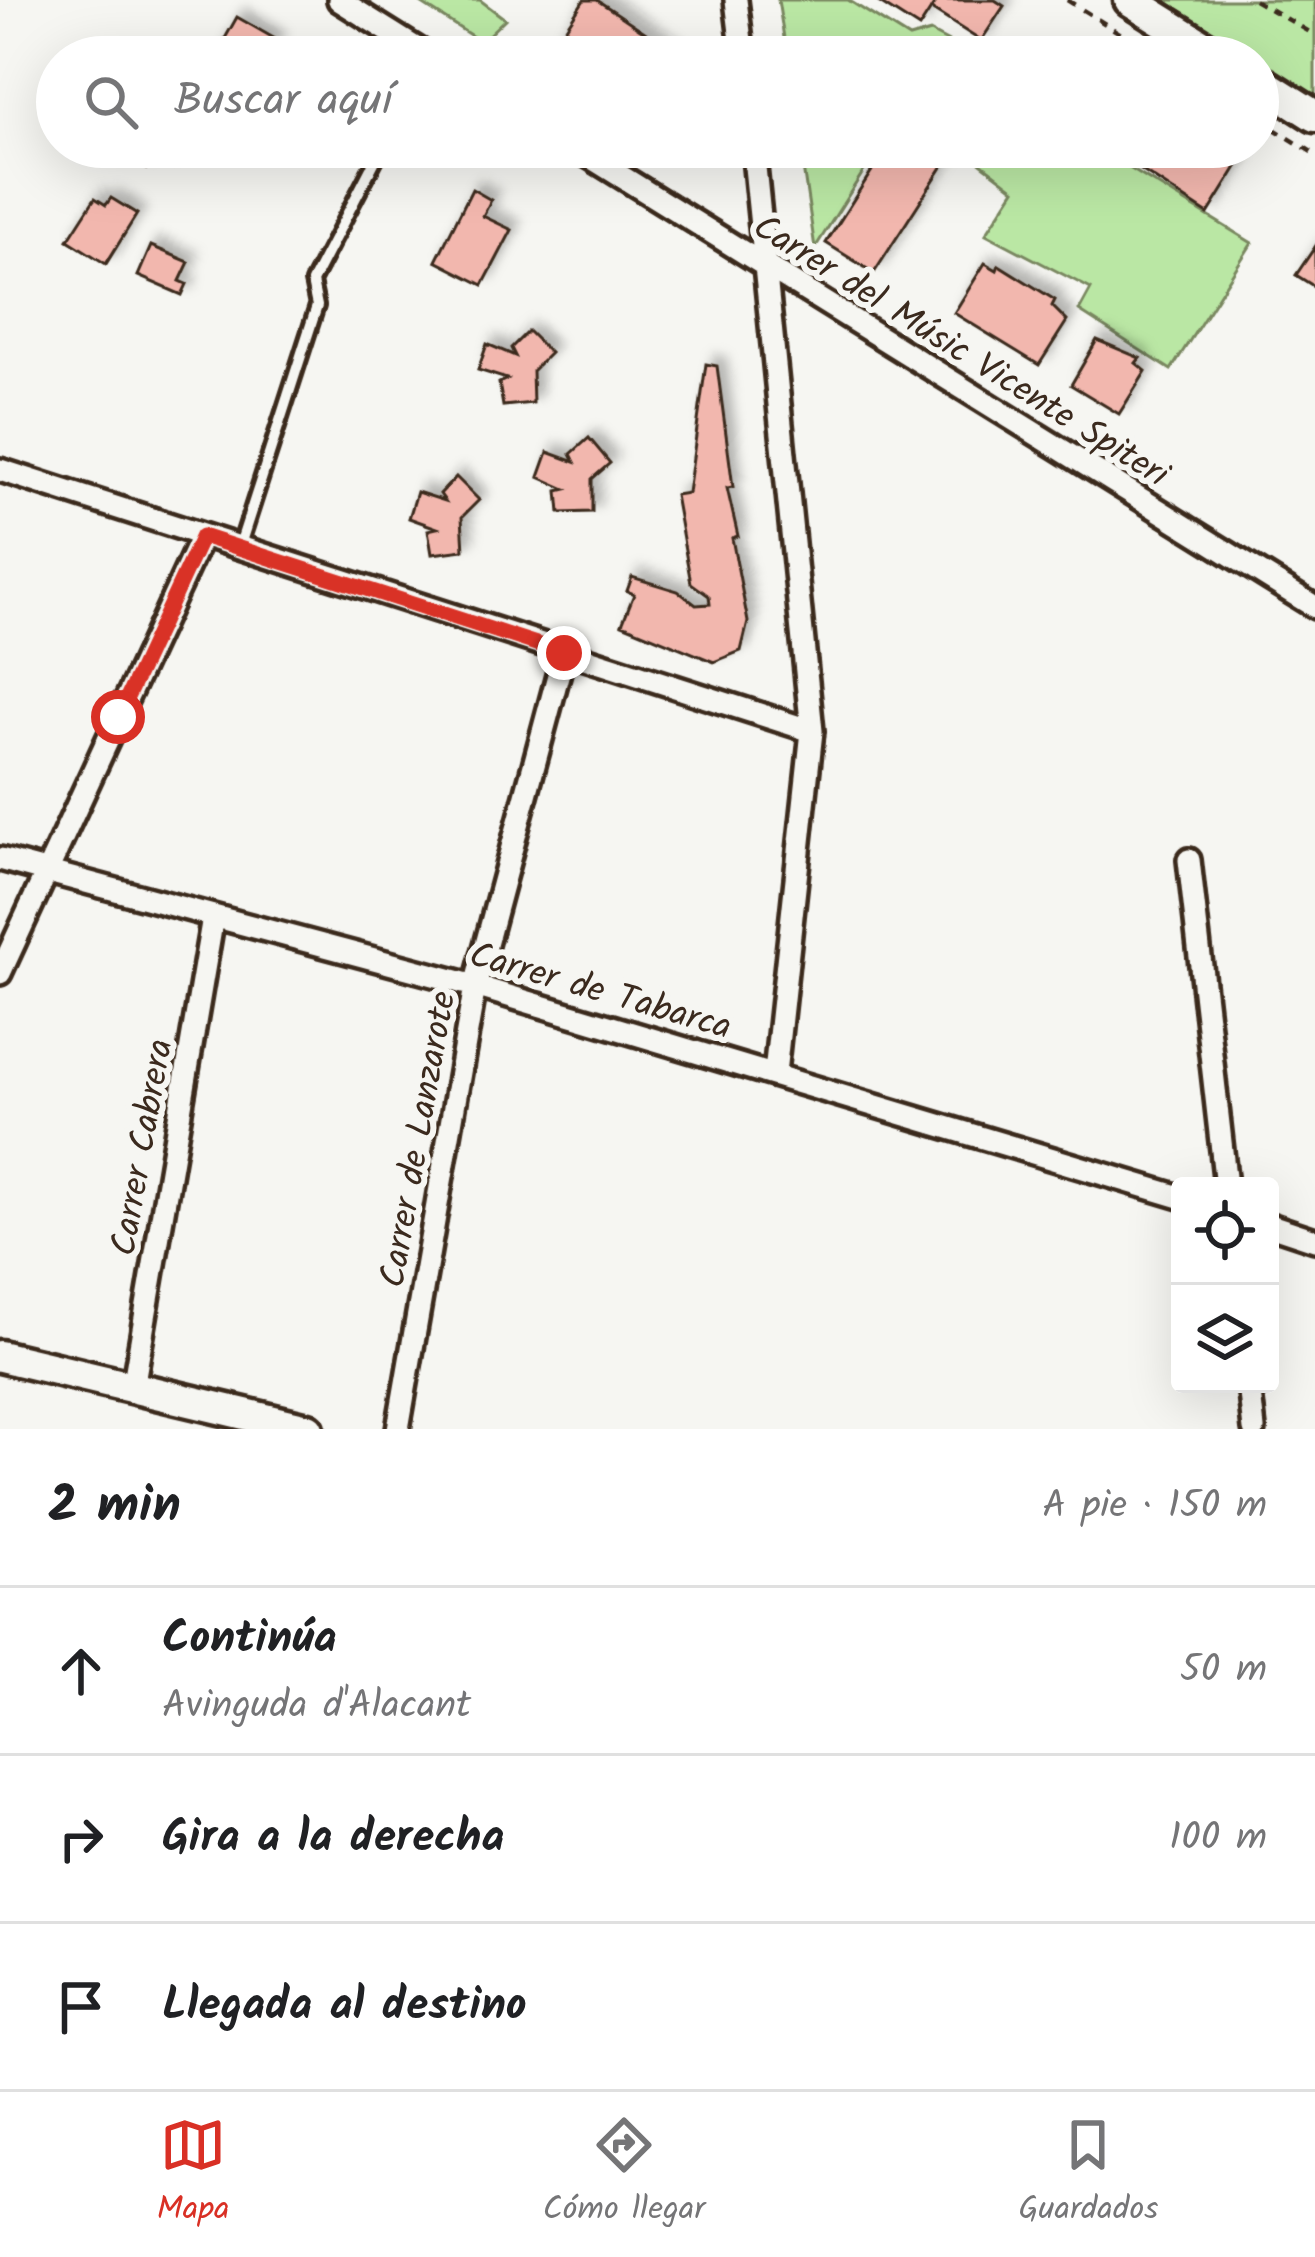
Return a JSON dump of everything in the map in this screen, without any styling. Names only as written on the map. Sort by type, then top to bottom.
[{"type":"street","points":[[339,0],[396,36]]},
{"type":"street","points":[[736,0],[740,36]]},
{"type":"street","points":[[1130,0],[1187,36]]},
{"type":"street","points":[[1279,93],[1315,116]]},
{"type":"street","name":"Carrer del Músic Vicente Spiteri","points":[[607,168],[1315,607]]},
{"type":"street","points":[[755,168],[812,731],[775,1073]]},
{"type":"street","points":[[0,470],[812,731]]},
{"type":"street","points":[[0,973],[202,536]]},
{"type":"street","name":"Carrer de Lanzarote","points":[[398,1429],[475,986],[564,653]]},
{"type":"street","name":"Carrer de Tabarca","points":[[0,859],[475,986],[1171,1194]]},
{"type":"street","points":[[1189,860],[1225,1177]]},
{"type":"street","name":"Carrer Cabrera","points":[[133,1388],[213,917]]},
{"type":"street","points":[[1279,1228],[1315,1240]]},
{"type":"street","points":[[0,1356],[308,1429]]},
{"type":"street","points":[[1250,1393],[1254,1429]]},
{"type":"lane","points":[[239,548],[317,306],[312,282],[371,168]]},
{"type":"path","points":[[1067,0],[1124,36]]},
{"type":"path","points":[[1254,0],[1315,35]]},
{"type":"path","points":[[1279,132],[1315,154]]},
{"type":"green space","points":[[416,0],[480,0],[505,19],[487,36],[472,36]]},
{"type":"green space","points":[[778,0],[848,0],[906,36],[784,36]]},
{"type":"green space","points":[[1163,0],[1315,0],[1315,96],[1279,73],[1279,36],[1220,36]]},
{"type":"green space","points":[[803,168],[866,168],[815,248]]},
{"type":"green space","points":[[987,168],[1129,168],[1252,243],[1171,370],[1079,311],[1091,289],[986,234],[1015,189]]},
{"type":"building","points":[[584,0],[597,0],[651,36],[560,36]]},
{"type":"building","points":[[875,0],[937,0],[919,28]]},
{"type":"building","points":[[937,0],[995,0],[1004,6],[984,36],[973,36],[931,9]]},
{"type":"building","points":[[237,17],[270,36],[226,36]]},
{"type":"building","points":[[874,168],[942,168],[874,273],[826,243]]},
{"type":"building","points":[[1138,168],[1237,168],[1208,214]]},
{"type":"building","points":[[472,189],[491,200],[483,216],[512,230],[483,285],[436,261]]},
{"type":"building","points":[[95,198],[106,205],[111,198],[137,214],[106,264],[68,240]]},
{"type":"building","points":[[151,246],[189,262],[180,281],[187,284],[182,295],[138,276]]},
{"type":"building","points":[[1315,247],[1315,287],[1296,275]]},
{"type":"building","points":[[985,263],[997,270],[999,265],[1055,300],[1052,306],[1067,321],[1039,365],[954,313]]},
{"type":"building","points":[[528,331],[550,353],[532,371],[533,403],[503,406],[499,383],[507,379],[478,370],[487,344],[515,356],[511,348]]},
{"type":"building","points":[[1097,340],[1140,358],[1136,363],[1146,371],[1119,414],[1071,385]]},
{"type":"building","points":[[706,364],[717,366],[733,487],[727,488],[738,536],[732,538],[748,622],[741,651],[714,662],[622,624],[634,594],[627,591],[632,577],[678,591],[696,605],[710,604],[709,596],[691,583],[675,495],[688,493]]},
{"type":"building","points":[[589,438],[610,463],[592,479],[592,512],[560,513],[558,491],[566,489],[539,477],[548,452],[575,462],[571,454]]},
{"type":"building","points":[[456,477],[479,500],[462,517],[464,550],[432,554],[428,530],[437,528],[409,518],[417,492],[445,501],[440,494]]},
{"type":"route","points":[[118,717],[202,536],[564,653]]}]
